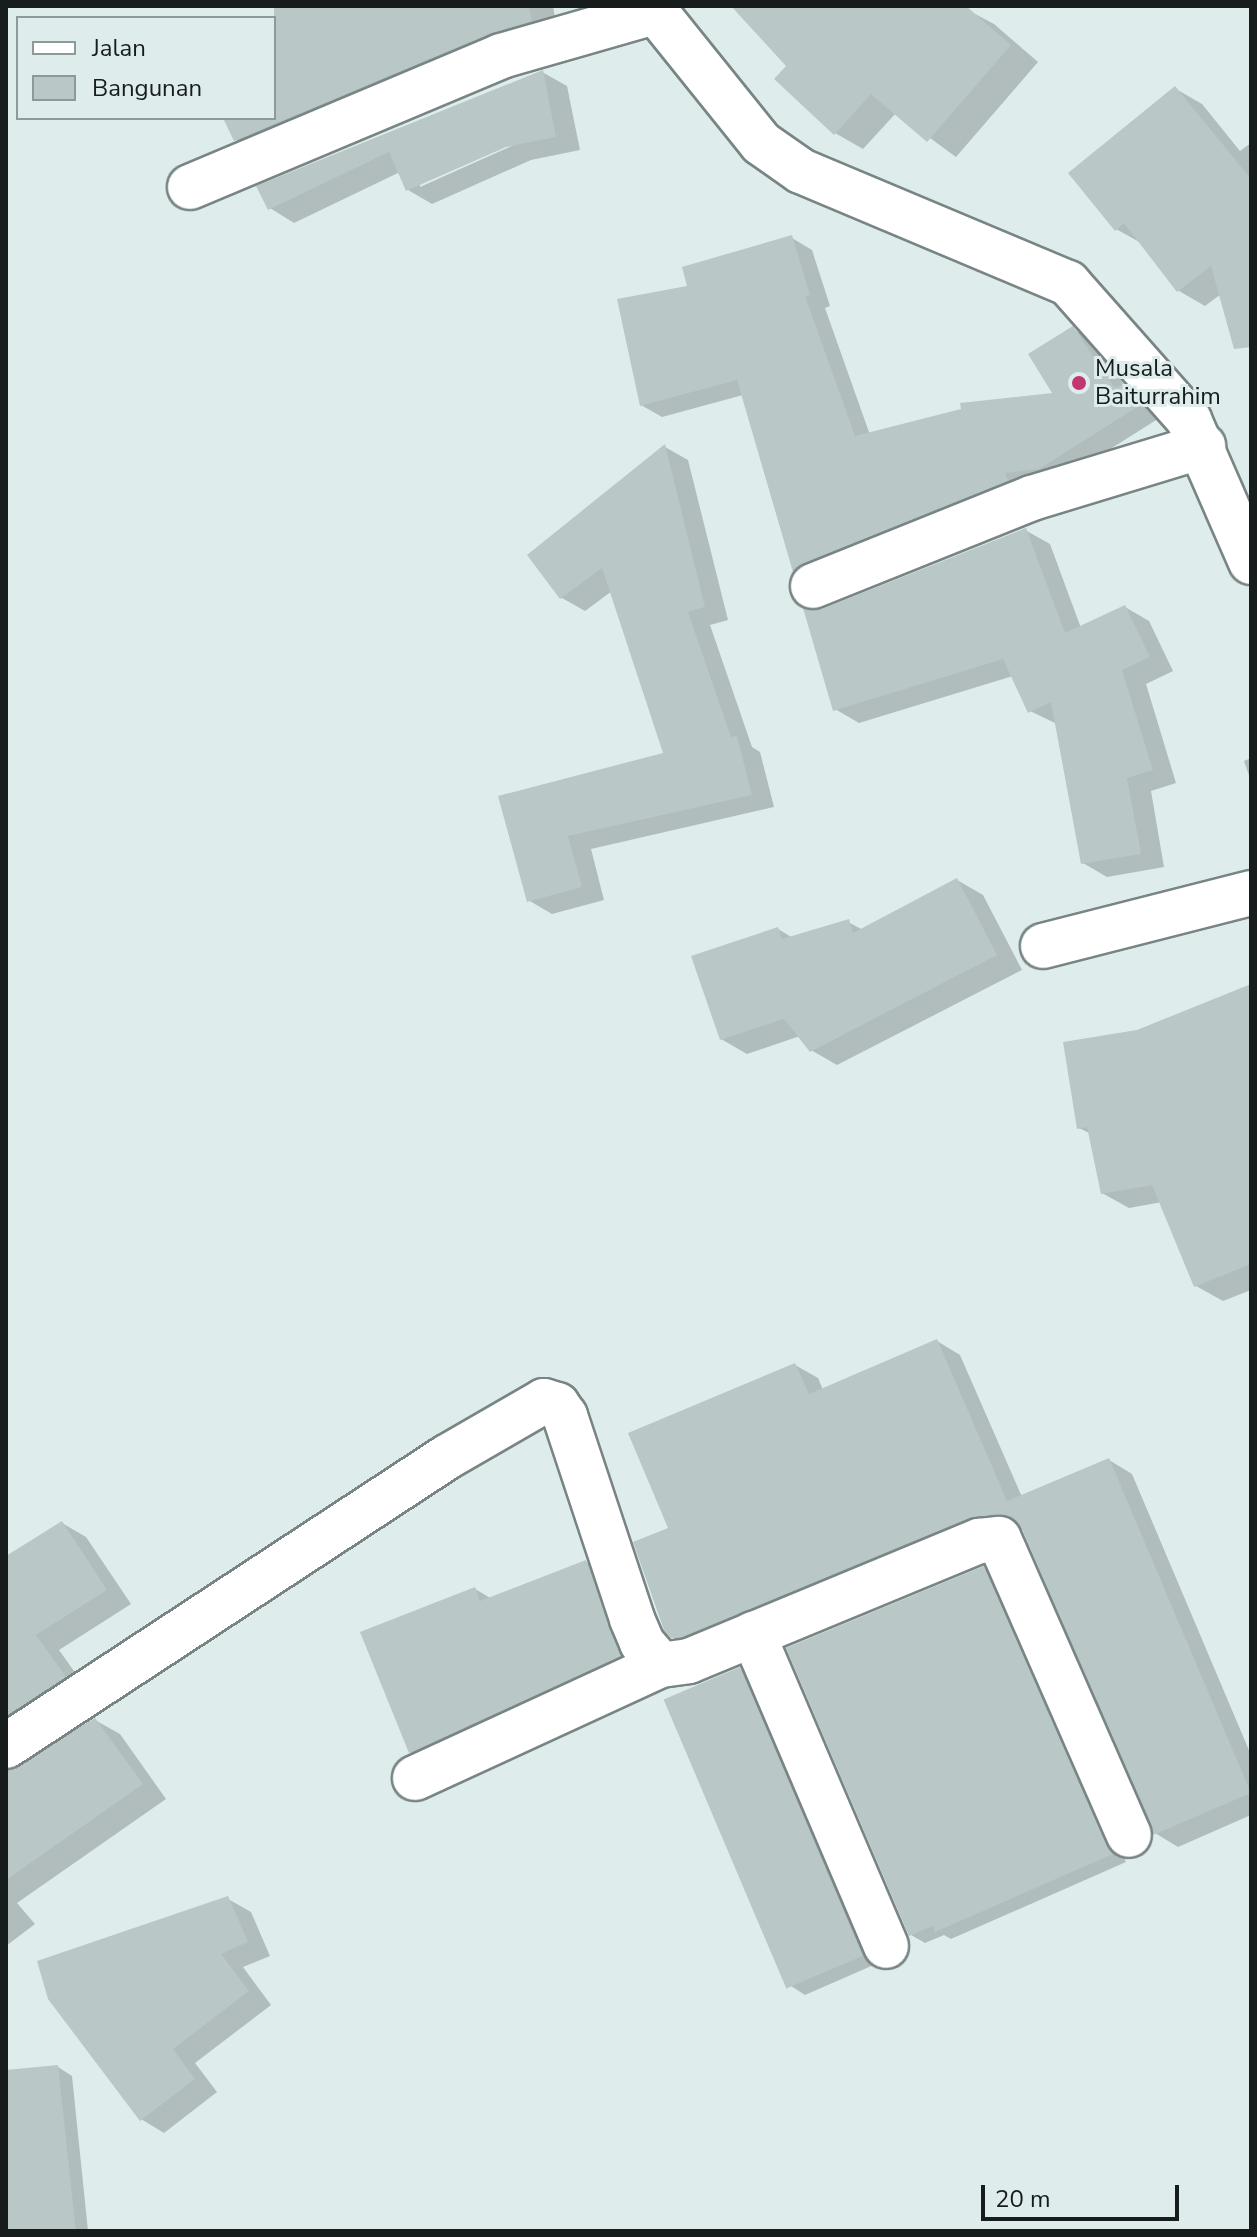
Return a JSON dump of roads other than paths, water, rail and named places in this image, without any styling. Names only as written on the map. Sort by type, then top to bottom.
[{"type":"street","points":[[190,187],[501,56],[653,9],[761,143],[801,171],[1068,283],[1170,395],[1203,446],[1251,562]]},
{"type":"street","points":[[813,586],[1032,498],[1203,446]]},
{"type":"street","points":[[1043,946],[1251,893]]},
{"type":"street","points":[[6,1746],[447,1457],[544,1401],[557,1405],[565,1416],[632,1619],[642,1643],[661,1665]]},
{"type":"street","points":[[415,1778],[661,1665],[689,1661],[979,1541],[999,1539],[1129,1835]]},
{"type":"street","points":[[753,1634],[886,1946]]},
{"type":"place","name":"Musala Baiturrahim","points":[[1079,383]]}]
